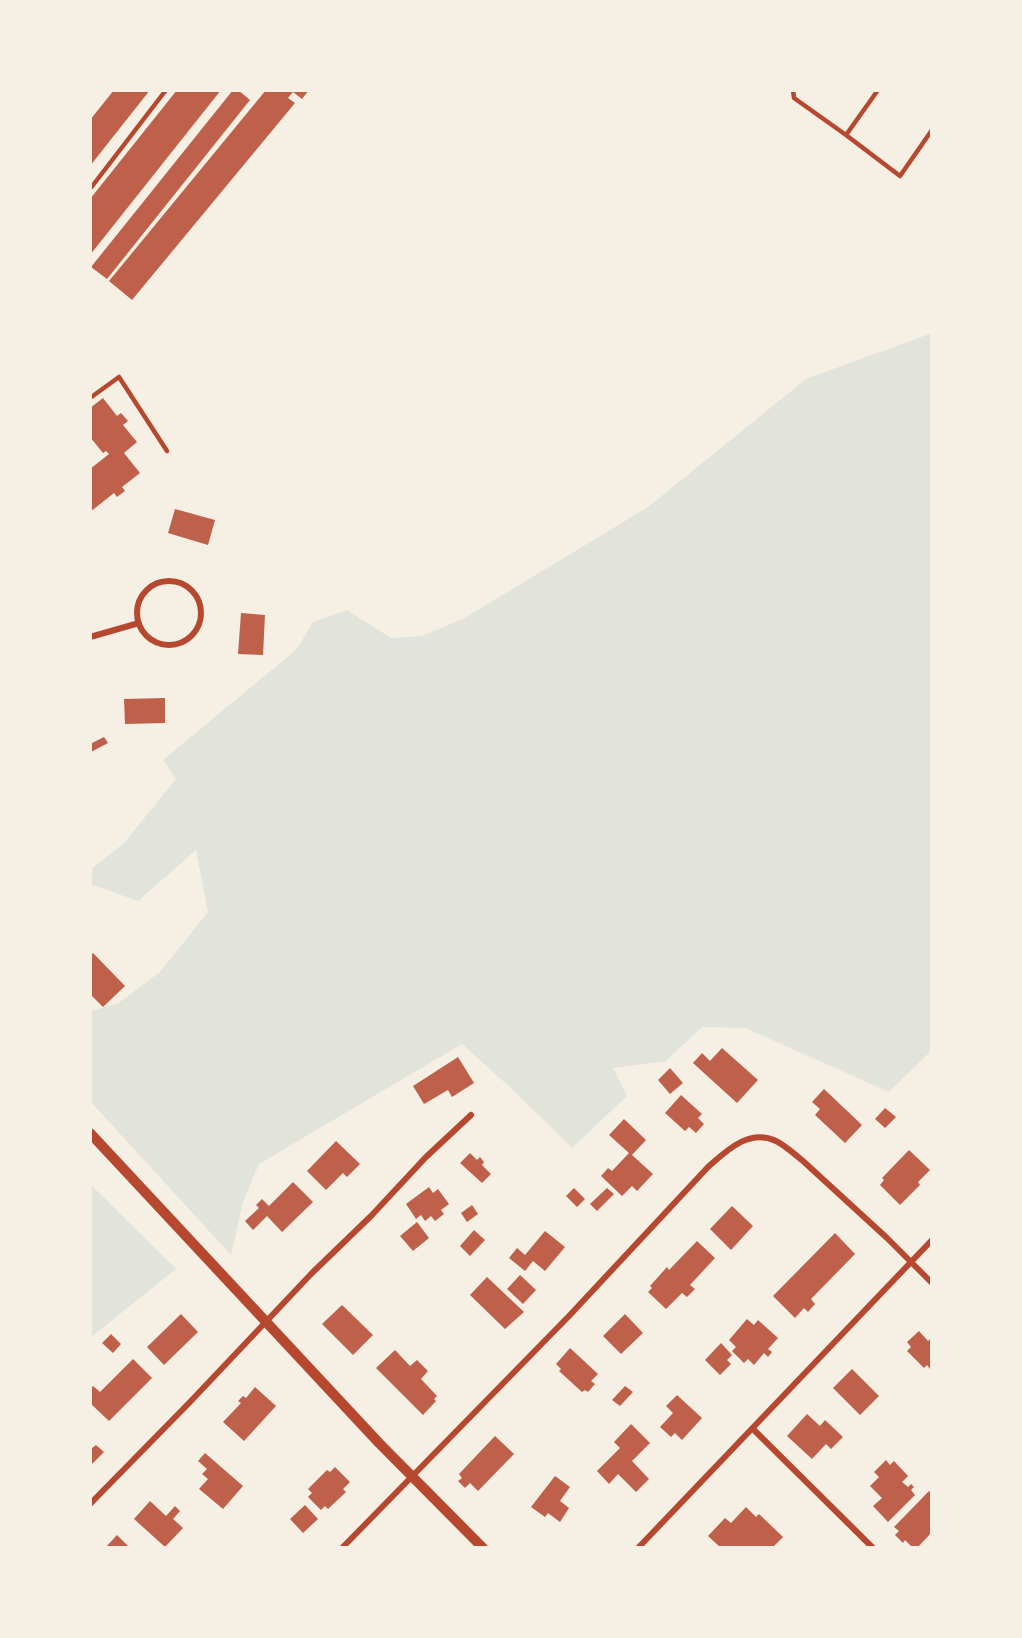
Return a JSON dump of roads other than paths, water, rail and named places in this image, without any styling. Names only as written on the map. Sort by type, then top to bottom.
[{"type":"street","points":[[173,581],[186,585],[199,601],[201,616],[197,630],[180,643],[166,645],[152,640],[139,623],[138,609],[142,596],[159,583],[173,581]]},
{"type":"street","points":[[90,637],[139,623]]},
{"type":"street","points":[[90,1504],[312,1273],[471,1114]]},
{"type":"street","points":[[90,1133],[266,1322],[483,1548]]},
{"type":"street","points":[[342,1548],[569,1317],[708,1167],[738,1142],[769,1138],[803,1161],[932,1283]]},
{"type":"street","points":[[638,1548],[932,1240]]},
{"type":"street","points":[[753,1429],[873,1548]]},
{"type":"lane","points":[[90,189],[166,90]]},
{"type":"lane","points":[[793,90],[794,98],[900,176],[932,130]]},
{"type":"lane","points":[[846,135],[878,90]]},
{"type":"lane","points":[[90,398],[119,377],[167,451]]}]
